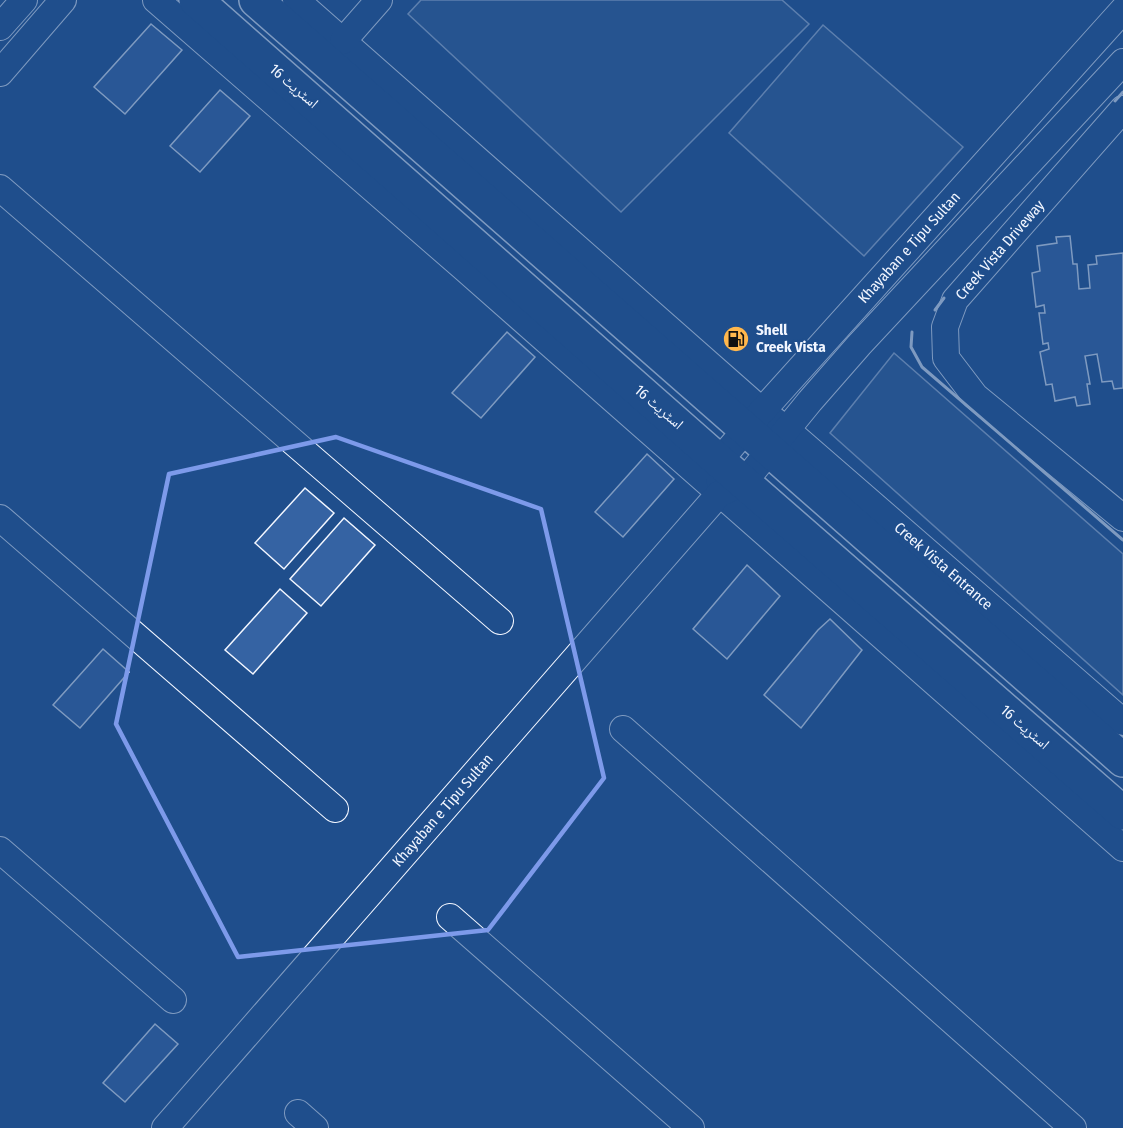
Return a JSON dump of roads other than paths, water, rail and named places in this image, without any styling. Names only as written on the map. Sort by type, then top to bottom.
[{"type":"main road","name":"اسٹریٹ 16","points":[[196,0],[719,461],[732,488],[1123,813]]},
{"type":"main road","points":[[256,0],[766,430],[1123,760]]},
{"type":"street","points":[[0,27],[24,0]]},
{"type":"street","points":[[0,73],[63,0]]},
{"type":"street","points":[[156,0],[464,268],[732,488],[1123,848]]},
{"type":"street","name":"Creek Vista Entrance","points":[[296,0],[766,430],[1123,722]]},
{"type":"street","points":[[343,41],[379,0]]},
{"type":"street","name":"Khayaban e Tipu Sultan","points":[[165,1128],[732,488],[766,430],[786,383],[1123,10]]},
{"type":"street","name":"Khayaban e Tipu Sultan","points":[[719,461],[810,401],[859,345],[1123,62]]},
{"type":"street","name":"Creek Vista Driveway","points":[[1123,109],[955,300],[945,327],[946,358],[975,396],[1123,518]]},
{"type":"street","points":[[0,188],[500,621]]},
{"type":"street","points":[[786,383],[810,401]]},
{"type":"street","points":[[0,518],[335,809]]},
{"type":"street","points":[[623,729],[1073,1128]]},
{"type":"street","points":[[0,850],[173,1000]]},
{"type":"street","points":[[450,917],[691,1128]]},
{"type":"place","name":"Shell Creek Vista","points":[[736,339]]}]
